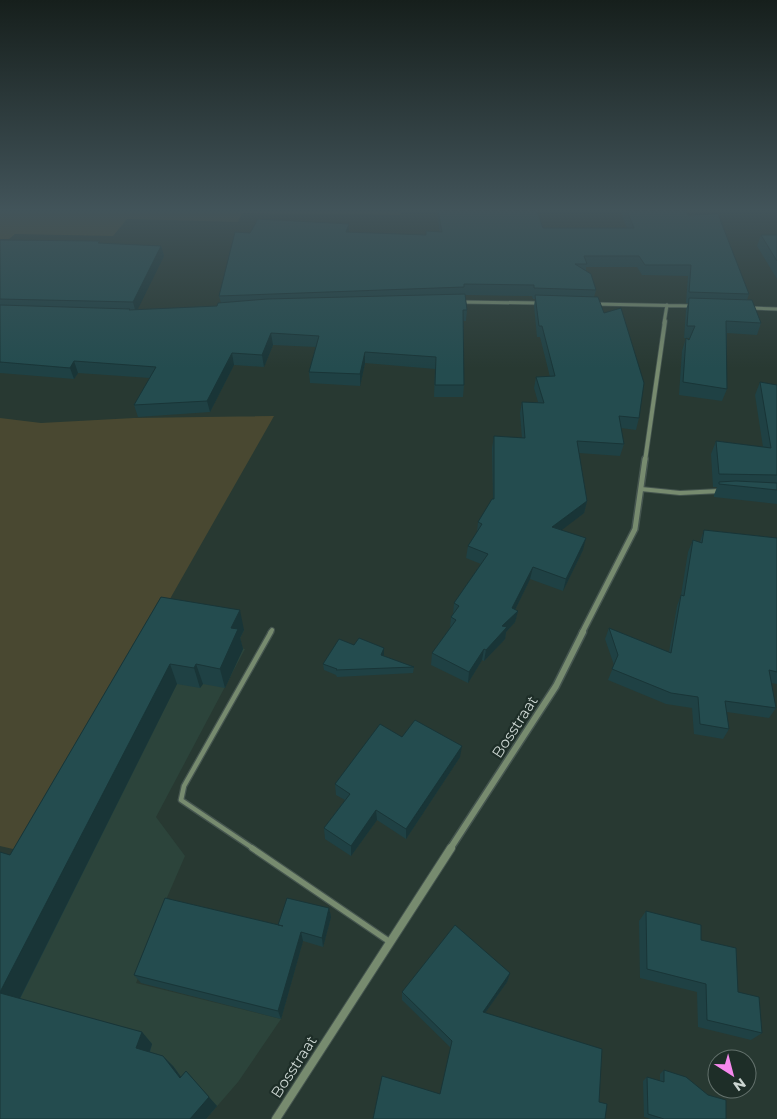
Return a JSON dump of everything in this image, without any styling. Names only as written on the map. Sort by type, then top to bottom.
[{"type":"street","points":[[450,302],[545,303]]},
{"type":"street","points":[[592,304],[701,306]]},
{"type":"street","name":"Bosstraat","points":[[276,1119],[556,686],[635,529],[667,305]]},
{"type":"street","points":[[748,308],[777,309]]},
{"type":"lane","points":[[641,489],[680,493],[722,491]]},
{"type":"lane","points":[[272,630],[184,786],[181,800],[390,942]]},
{"type":"shaded area","points":[[274,416],[26,852],[0,846],[0,418],[41,423],[134,418]]},
{"type":"shaded area","points":[[168,617],[244,630],[236,647],[245,649],[156,817],[185,856],[139,962],[140,974],[136,983],[281,1019],[238,1082],[206,1119],[0,1119],[0,915]]},
{"type":"building","points":[[0,263],[152,263],[133,302],[0,299]]},
{"type":"building","points":[[227,263],[587,263],[575,264],[591,274],[596,290],[534,288],[534,285],[464,284],[464,287],[219,296]]},
{"type":"building","points":[[644,263],[737,263],[749,294],[689,292],[691,265],[645,265]]},
{"type":"building","points":[[465,294],[467,310],[463,310],[464,385],[435,385],[436,357],[365,352],[360,374],[309,372],[319,336],[271,333],[262,355],[232,353],[207,401],[134,405],[156,367],[74,361],[70,368],[0,362],[0,305],[129,310],[217,306],[218,303],[267,299]]},
{"type":"building","points":[[535,295],[598,297],[604,313],[621,308],[644,383],[639,418],[619,416],[624,444],[577,441],[587,501],[552,527],[586,538],[566,579],[533,567],[512,608],[518,611],[502,626],[507,627],[486,650],[484,649],[469,672],[432,653],[456,620],[451,617],[459,606],[454,603],[488,554],[468,546],[482,524],[478,522],[492,499],[494,499],[494,436],[525,438],[522,402],[544,403],[536,377],[555,376],[542,326],[539,326]]},
{"type":"building","points":[[689,298],[752,300],[761,323],[726,321],[727,389],[683,382],[686,338],[689,340],[695,326],[687,326]]},
{"type":"building","points":[[760,382],[777,385],[777,475],[719,474],[716,441],[771,448]]},
{"type":"building","points":[[719,482],[777,483],[777,490],[719,484]]},
{"type":"building","points":[[704,530],[777,538],[777,672],[769,670],[776,708],[725,701],[729,729],[700,724],[698,697],[671,693],[612,669],[618,655],[609,628],[671,653],[681,595],[684,596],[693,540],[702,543]]},
{"type":"building","points":[[161,597],[240,610],[231,628],[238,629],[220,669],[196,664],[194,668],[170,664],[0,992],[0,852],[10,855]]},
{"type":"building","points":[[359,638],[384,648],[381,655],[414,667],[336,670],[323,664],[339,639],[354,645]]},
{"type":"building","points":[[415,720],[462,746],[406,829],[376,810],[351,846],[324,828],[350,794],[335,784],[380,724],[402,737]]},
{"type":"building","points":[[165,898],[278,925],[287,898],[329,908],[322,938],[301,932],[278,1011],[134,975]]},
{"type":"building","points":[[646,911],[701,925],[701,940],[736,948],[738,992],[759,997],[762,1033],[707,1020],[706,984],[647,969]]},
{"type":"building","points":[[455,925],[510,973],[483,1012],[602,1049],[599,1102],[607,1104],[605,1119],[373,1119],[382,1076],[440,1094],[452,1041],[402,992]]},
{"type":"building","points":[[0,993],[142,1032],[136,1048],[163,1056],[180,1078],[186,1071],[209,1097],[190,1119],[0,1119]]},
{"type":"building","points":[[664,1070],[686,1077],[707,1094],[707,1099],[726,1100],[726,1119],[664,1119],[648,1114],[647,1077],[664,1082]]}]
